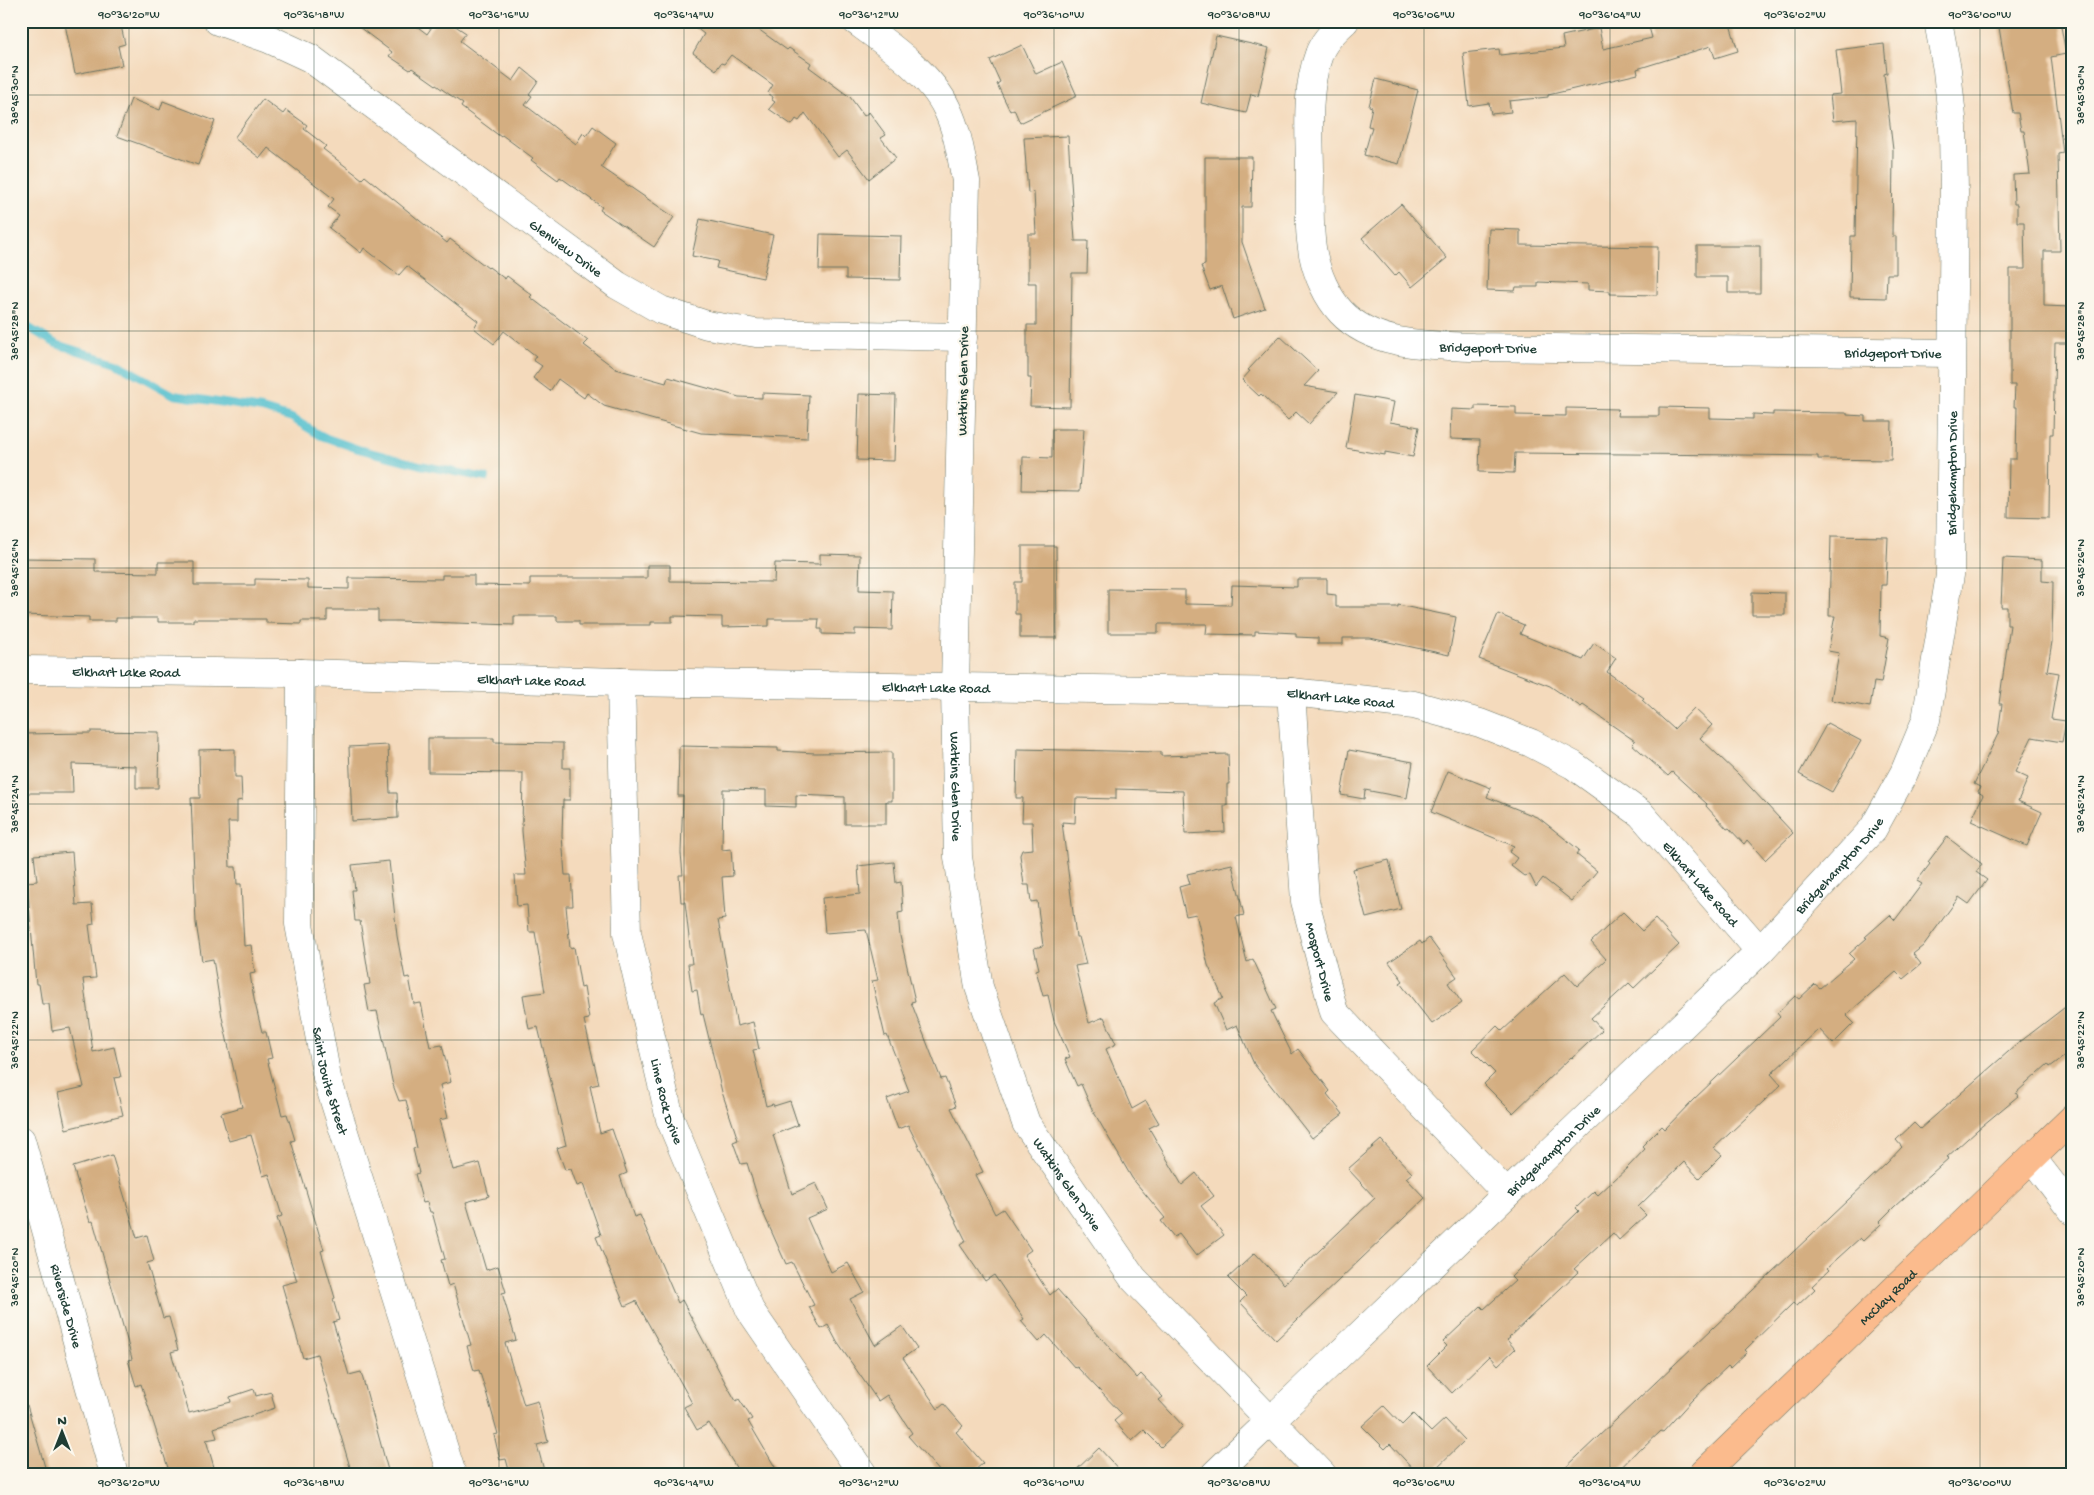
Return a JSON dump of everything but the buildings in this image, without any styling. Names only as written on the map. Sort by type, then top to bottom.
[{"type":"main road","name":"McClay Road","points":[[1703,1474],[2073,1118]]},
{"type":"street","name":"Glenview Drive","points":[[218,21],[269,38],[310,58],[617,285],[661,310],[707,325],[756,333],[963,337]]},
{"type":"street","name":"Watkins Glen Drive","points":[[856,21],[922,73],[947,107],[958,136],[966,181],[955,688],[958,857],[979,987],[1026,1124],[1133,1278],[1322,1474]]},
{"type":"street","name":"Bridgeport Drive","points":[[1345,21],[1319,52],[1310,87],[1310,223],[1313,254],[1323,285],[1341,312],[1362,327],[1389,340],[1464,347],[1951,352]]},
{"type":"street","name":"Bridgehampton Drive","points":[[1215,1474],[1760,951],[1873,829],[1904,773],[1926,720],[1950,575],[1953,127],[1947,70],[1938,21]]},
{"type":"street","name":"Elkhart Lake Road","points":[[21,670],[301,673],[621,682],[1291,692],[1414,705],[1488,726],[1531,743],[1573,765],[1641,814],[1760,951]]},
{"type":"street","name":"Saint Jovite Street","points":[[301,673],[299,924],[327,1078],[452,1474]]},
{"type":"street","name":"Lime Rock Drive","points":[[621,682],[627,933],[670,1119],[750,1310],[863,1474]]},
{"type":"street","name":"Mosport Drive","points":[[1291,692],[1305,901],[1334,1012],[1506,1193]]},
{"type":"street","name":"Riverside Drive","points":[[21,1140],[114,1474]]},
{"type":"street","points":[[2032,1158],[2073,1211]]},
{"type":"waterway","points":[[21,323],[56,344],[116,363],[174,395],[262,409],[292,418],[321,436],[358,449],[420,465],[486,478]]}]
